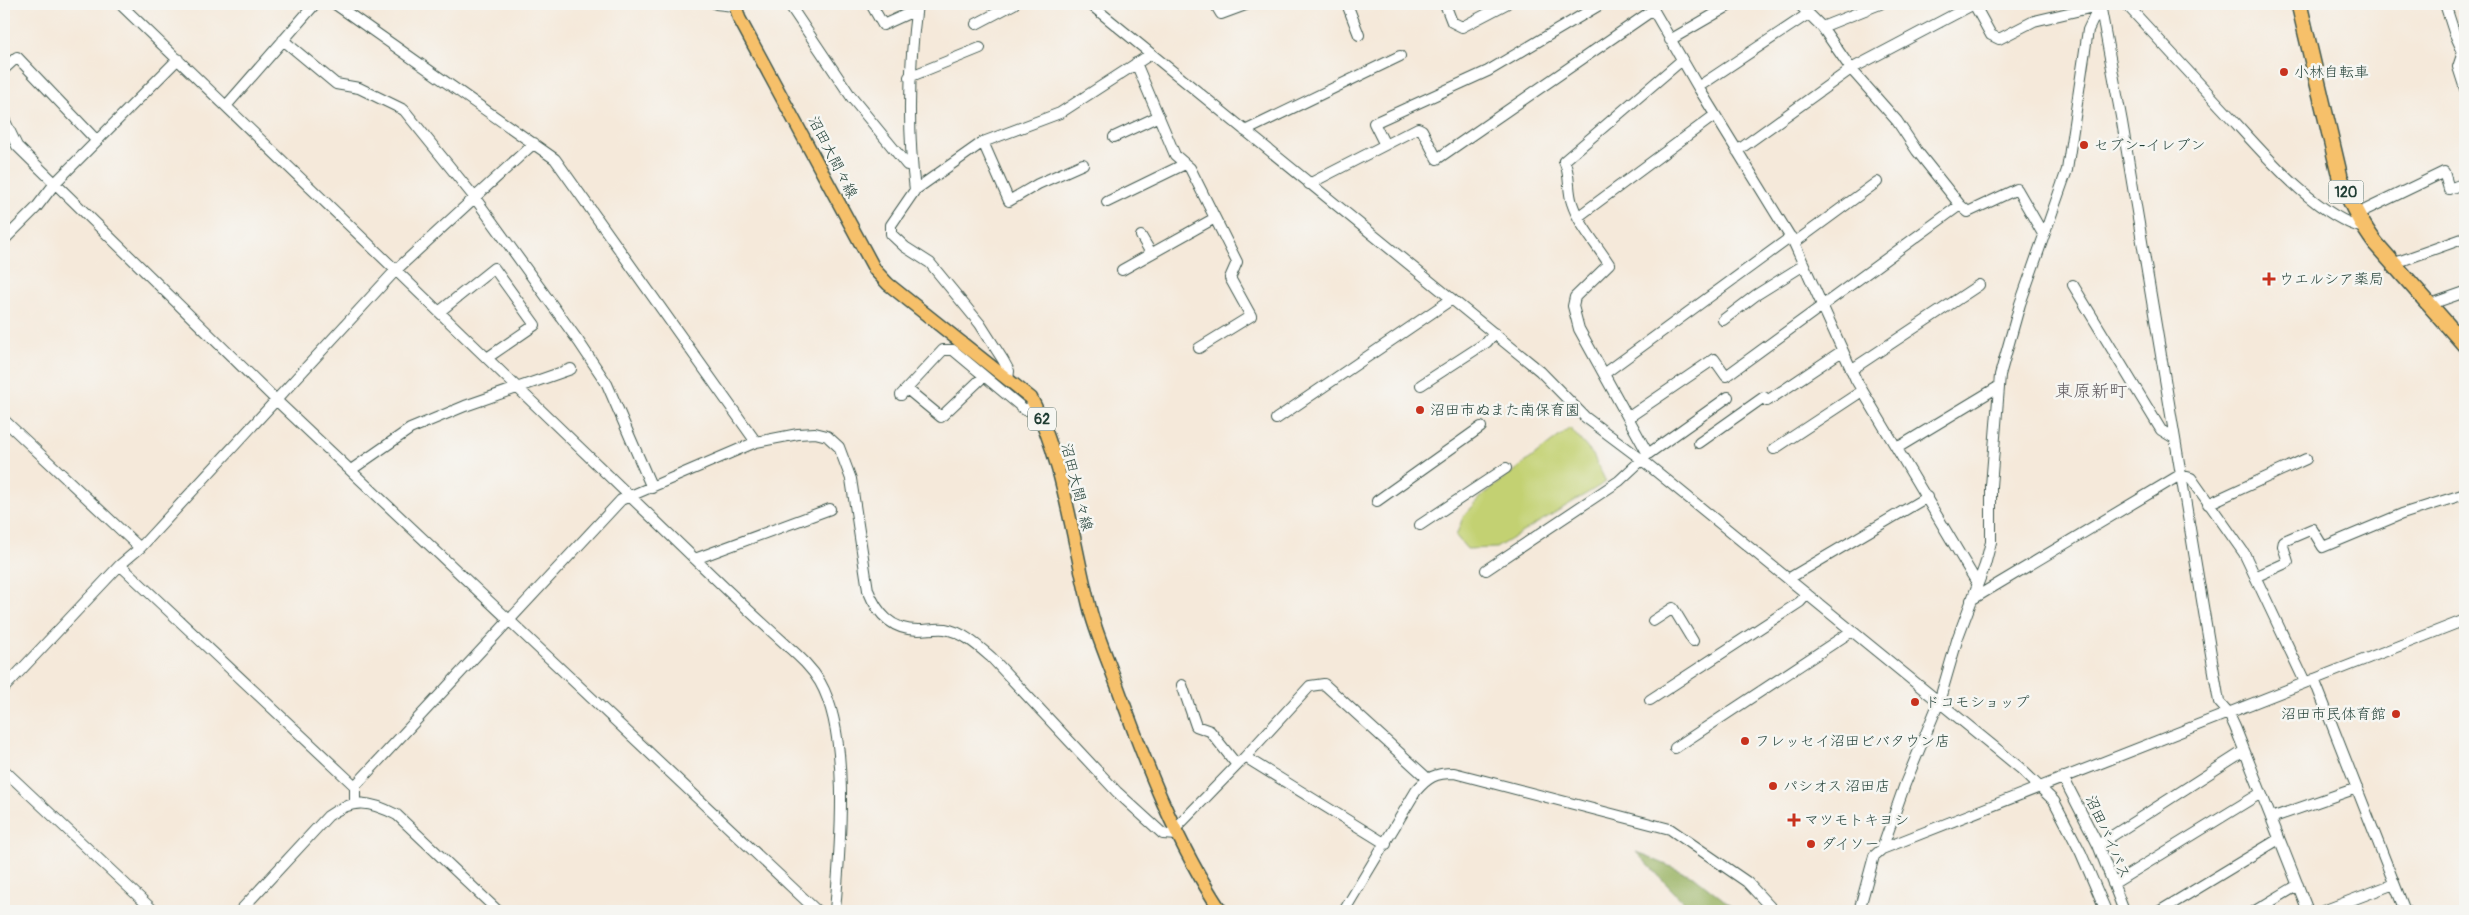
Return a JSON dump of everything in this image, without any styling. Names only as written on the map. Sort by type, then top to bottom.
[{"type":"highway","name":"120","points":[[2299,4],[2340,177],[2356,214],[2364,228],[2428,305],[2465,345]]},
{"type":"main road","name":"沼田大間々線","points":[[734,5],[875,270],[888,284],[1031,398],[1035,405],[1041,418],[1057,471],[1092,615],[1134,732],[1176,832],[1202,883],[1221,911]]},
{"type":"street","points":[[120,4],[808,666],[820,682],[830,704],[837,729],[841,826],[835,911]]},
{"type":"street","points":[[226,106],[315,4]]},
{"type":"street","points":[[336,4],[555,159],[756,442]]},
{"type":"street","points":[[716,4],[734,5]]},
{"type":"street","points":[[789,4],[852,98],[906,165],[912,165]]},
{"type":"street","points":[[871,4],[883,25],[916,7]]},
{"type":"street","points":[[976,24],[1014,4]]},
{"type":"street","name":"沼田バイパス","points":[[1090,4],[1540,371],[1585,417],[1644,457],[1788,579],[2020,768],[2054,800],[2081,853],[2106,911]]},
{"type":"street","points":[[1215,4],[1221,14],[1248,4]]},
{"type":"street","points":[[1347,4],[1359,35]]},
{"type":"street","points":[[1445,4],[1452,22],[1462,27],[1506,4]]},
{"type":"street","points":[[1385,145],[1374,124],[1488,71],[1601,4]]},
{"type":"street","points":[[1670,40],[1732,4]]},
{"type":"street","points":[[1799,4],[1822,27],[1851,69],[1897,122],[1917,151],[1960,205],[1968,212],[2017,189],[2043,234]]},
{"type":"street","points":[[1822,27],[1880,4]]},
{"type":"street","points":[[1737,150],[1851,69],[1974,4],[1991,35],[1999,39],[2034,21],[2102,4]]},
{"type":"street","points":[[1882,849],[1905,784],[1939,702],[1991,542],[1991,486],[1998,419],[1998,387],[2020,304],[2067,170],[2088,30],[2102,4]]},
{"type":"street","points":[[2102,4],[2219,702],[2228,712],[2308,911]]},
{"type":"street","points":[[2126,4],[2233,120],[2310,198],[2350,225],[2364,228]]},
{"type":"street","points":[[2445,4],[2454,32],[2464,52],[2458,67],[2465,89]]},
{"type":"street","points":[[915,190],[912,165],[909,77],[916,7]]},
{"type":"street","points":[[1309,184],[1418,128],[1422,130],[1437,159],[1652,7],[1698,87],[1793,240],[1842,351],[1862,391],[1977,583]]},
{"type":"street","points":[[1698,87],[1808,14]]},
{"type":"street","points":[[283,40],[336,84],[358,88],[404,110],[475,198],[580,342],[607,384],[652,488]]},
{"type":"street","points":[[909,77],[980,48]]},
{"type":"street","points":[[1008,380],[1008,371],[1004,360],[980,324],[930,263],[905,247],[891,234],[891,225],[915,190],[935,178],[983,142],[1060,113],[1151,54]]},
{"type":"street","points":[[1245,131],[1400,56]]},
{"type":"street","points":[[4,69],[17,57],[97,141]]},
{"type":"street","points":[[4,240],[36,208],[56,182],[178,59]]},
{"type":"street","points":[[1644,457],[1629,417],[1579,329],[1573,306],[1575,297],[1609,264],[1572,204],[1568,187],[1569,171],[1564,161],[1682,60]]},
{"type":"street","points":[[1136,63],[1175,155],[1190,168],[1237,262],[1230,278],[1251,316],[1199,348]]},
{"type":"street","points":[[1579,216],[1715,115]]},
{"type":"street","points":[[1114,137],[1159,116]]},
{"type":"street","points":[[4,119],[17,146],[56,182],[277,401],[817,911]]},
{"type":"street","points":[[983,142],[1009,201],[1038,184],[1083,164]]},
{"type":"street","points":[[4,688],[120,565],[140,548],[396,270],[534,143]]},
{"type":"street","points":[[1107,202],[1185,164]]},
{"type":"street","points":[[2356,214],[2444,172],[2449,189],[2465,183]]},
{"type":"street","points":[[1604,374],[1877,182]]},
{"type":"street","points":[[1629,417],[1714,359],[1726,376],[1960,205]]},
{"type":"street","points":[[1122,270],[1215,218]]},
{"type":"street","points":[[1142,236],[1152,253]]},
{"type":"street","points":[[2395,264],[2465,238]]},
{"type":"street","points":[[1723,320],[1756,295],[1804,265]]},
{"type":"street","points":[[439,312],[494,268],[535,325],[487,358]]},
{"type":"street","points":[[1851,370],[1979,284]]},
{"type":"street","points":[[2073,285],[2161,430],[2174,438]]},
{"type":"street","points":[[2428,305],[2465,292]]},
{"type":"street","points":[[1276,420],[1452,300]]},
{"type":"street","points":[[1421,385],[1487,342],[1494,333]]},
{"type":"street","points":[[984,376],[941,417],[904,392],[943,350],[953,350],[1025,410],[1035,405]]},
{"type":"street","points":[[1699,443],[1764,397],[1767,401],[1842,351]]},
{"type":"street","points":[[351,470],[410,429],[518,387],[571,369]]},
{"type":"street","points":[[1897,448],[1998,387]]},
{"type":"street","points":[[1774,449],[1862,391]]},
{"type":"street","points":[[1486,570],[1619,481],[1644,457],[1728,397]]},
{"type":"street","points":[[4,420],[140,548]]},
{"type":"street","points":[[1377,501],[1480,427]]},
{"type":"street","points":[[355,804],[355,786],[621,500],[756,442],[798,434],[815,433],[827,436],[839,447],[851,479],[868,590],[875,606],[887,620],[898,626],[915,630],[946,629],[968,639],[991,657],[1117,792],[1164,834],[1176,832],[1310,686],[1324,684],[1427,778]]},
{"type":"street","points":[[2208,504],[2306,459]]},
{"type":"street","points":[[1420,525],[1506,468]]},
{"type":"street","points":[[2180,474],[2191,478],[2244,553],[2310,680],[2357,788],[2405,911]]},
{"type":"street","points":[[1971,600],[2180,474]]},
{"type":"street","points":[[2255,577],[2288,562],[2283,546],[2284,541],[2312,529],[2323,547],[2402,514],[2465,494]]},
{"type":"street","points":[[1788,579],[1927,497]]},
{"type":"street","points":[[695,559],[830,509]]},
{"type":"street","points":[[120,565],[355,786]]},
{"type":"street","points":[[1650,700],[1800,602],[1807,594]]},
{"type":"street","points":[[1653,621],[1673,608],[1693,641]]},
{"type":"street","points":[[1859,911],[1874,856],[1882,849],[2465,620]]},
{"type":"street","points":[[1675,748],[1852,631]]},
{"type":"street","points":[[1182,685],[1196,726],[1210,731],[1237,765]]},
{"type":"street","points":[[2098,845],[2244,751]]},
{"type":"street","points":[[1245,757],[1386,844]]},
{"type":"street","points":[[4,770],[154,911]]},
{"type":"street","points":[[1344,911],[1386,844],[1416,791],[1427,778],[1440,773],[1454,773],[1670,829],[1747,882],[1774,911]]},
{"type":"street","name":"沼田バイパス","points":[[2063,777],[2098,845],[2124,911]]},
{"type":"street","points":[[2271,818],[2357,788]]},
{"type":"street","points":[[2113,884],[2261,793]]},
{"type":"street","points":[[240,911],[328,816],[342,806],[355,804],[382,807],[397,815],[498,911]]},
{"type":"street","points":[[2160,911],[2279,839]]},
{"type":"street","points":[[2323,911],[2394,884]]},
{"type":"street","points":[[2255,911],[2298,886]]},
{"type":"green space","points":[[1570,428],[1593,455],[1606,482],[1496,548],[1467,549],[1456,536],[1463,517],[1482,496]]},
{"type":"green space","points":[[1636,852],[1695,877],[1738,911],[1692,911]]},
{"type":"place","name":"小林自転車","points":[[2284,72]]},
{"type":"place","name":"セブン-イレブン","points":[[2084,145]]},
{"type":"place","name":"ウエルシア薬局","points":[[2269,279]]},
{"type":"place","name":"沼田市ぬまた南保育園","points":[[1420,410]]},
{"type":"place","name":"ドコモショップ","points":[[1915,702]]},
{"type":"place","name":"沼田市民体育館","points":[[2396,714]]},
{"type":"place","name":"フレッセイ沼田ビバタウン店","points":[[1745,741]]},
{"type":"place","name":"パシオス 沼田店","points":[[1773,786]]},
{"type":"place","name":"マツモトキヨシ","points":[[1794,820]]},
{"type":"place","name":"ダイソー","points":[[1811,844]]},
{"type":"district","name":"東原新町","points":[[2091,391]]}]
